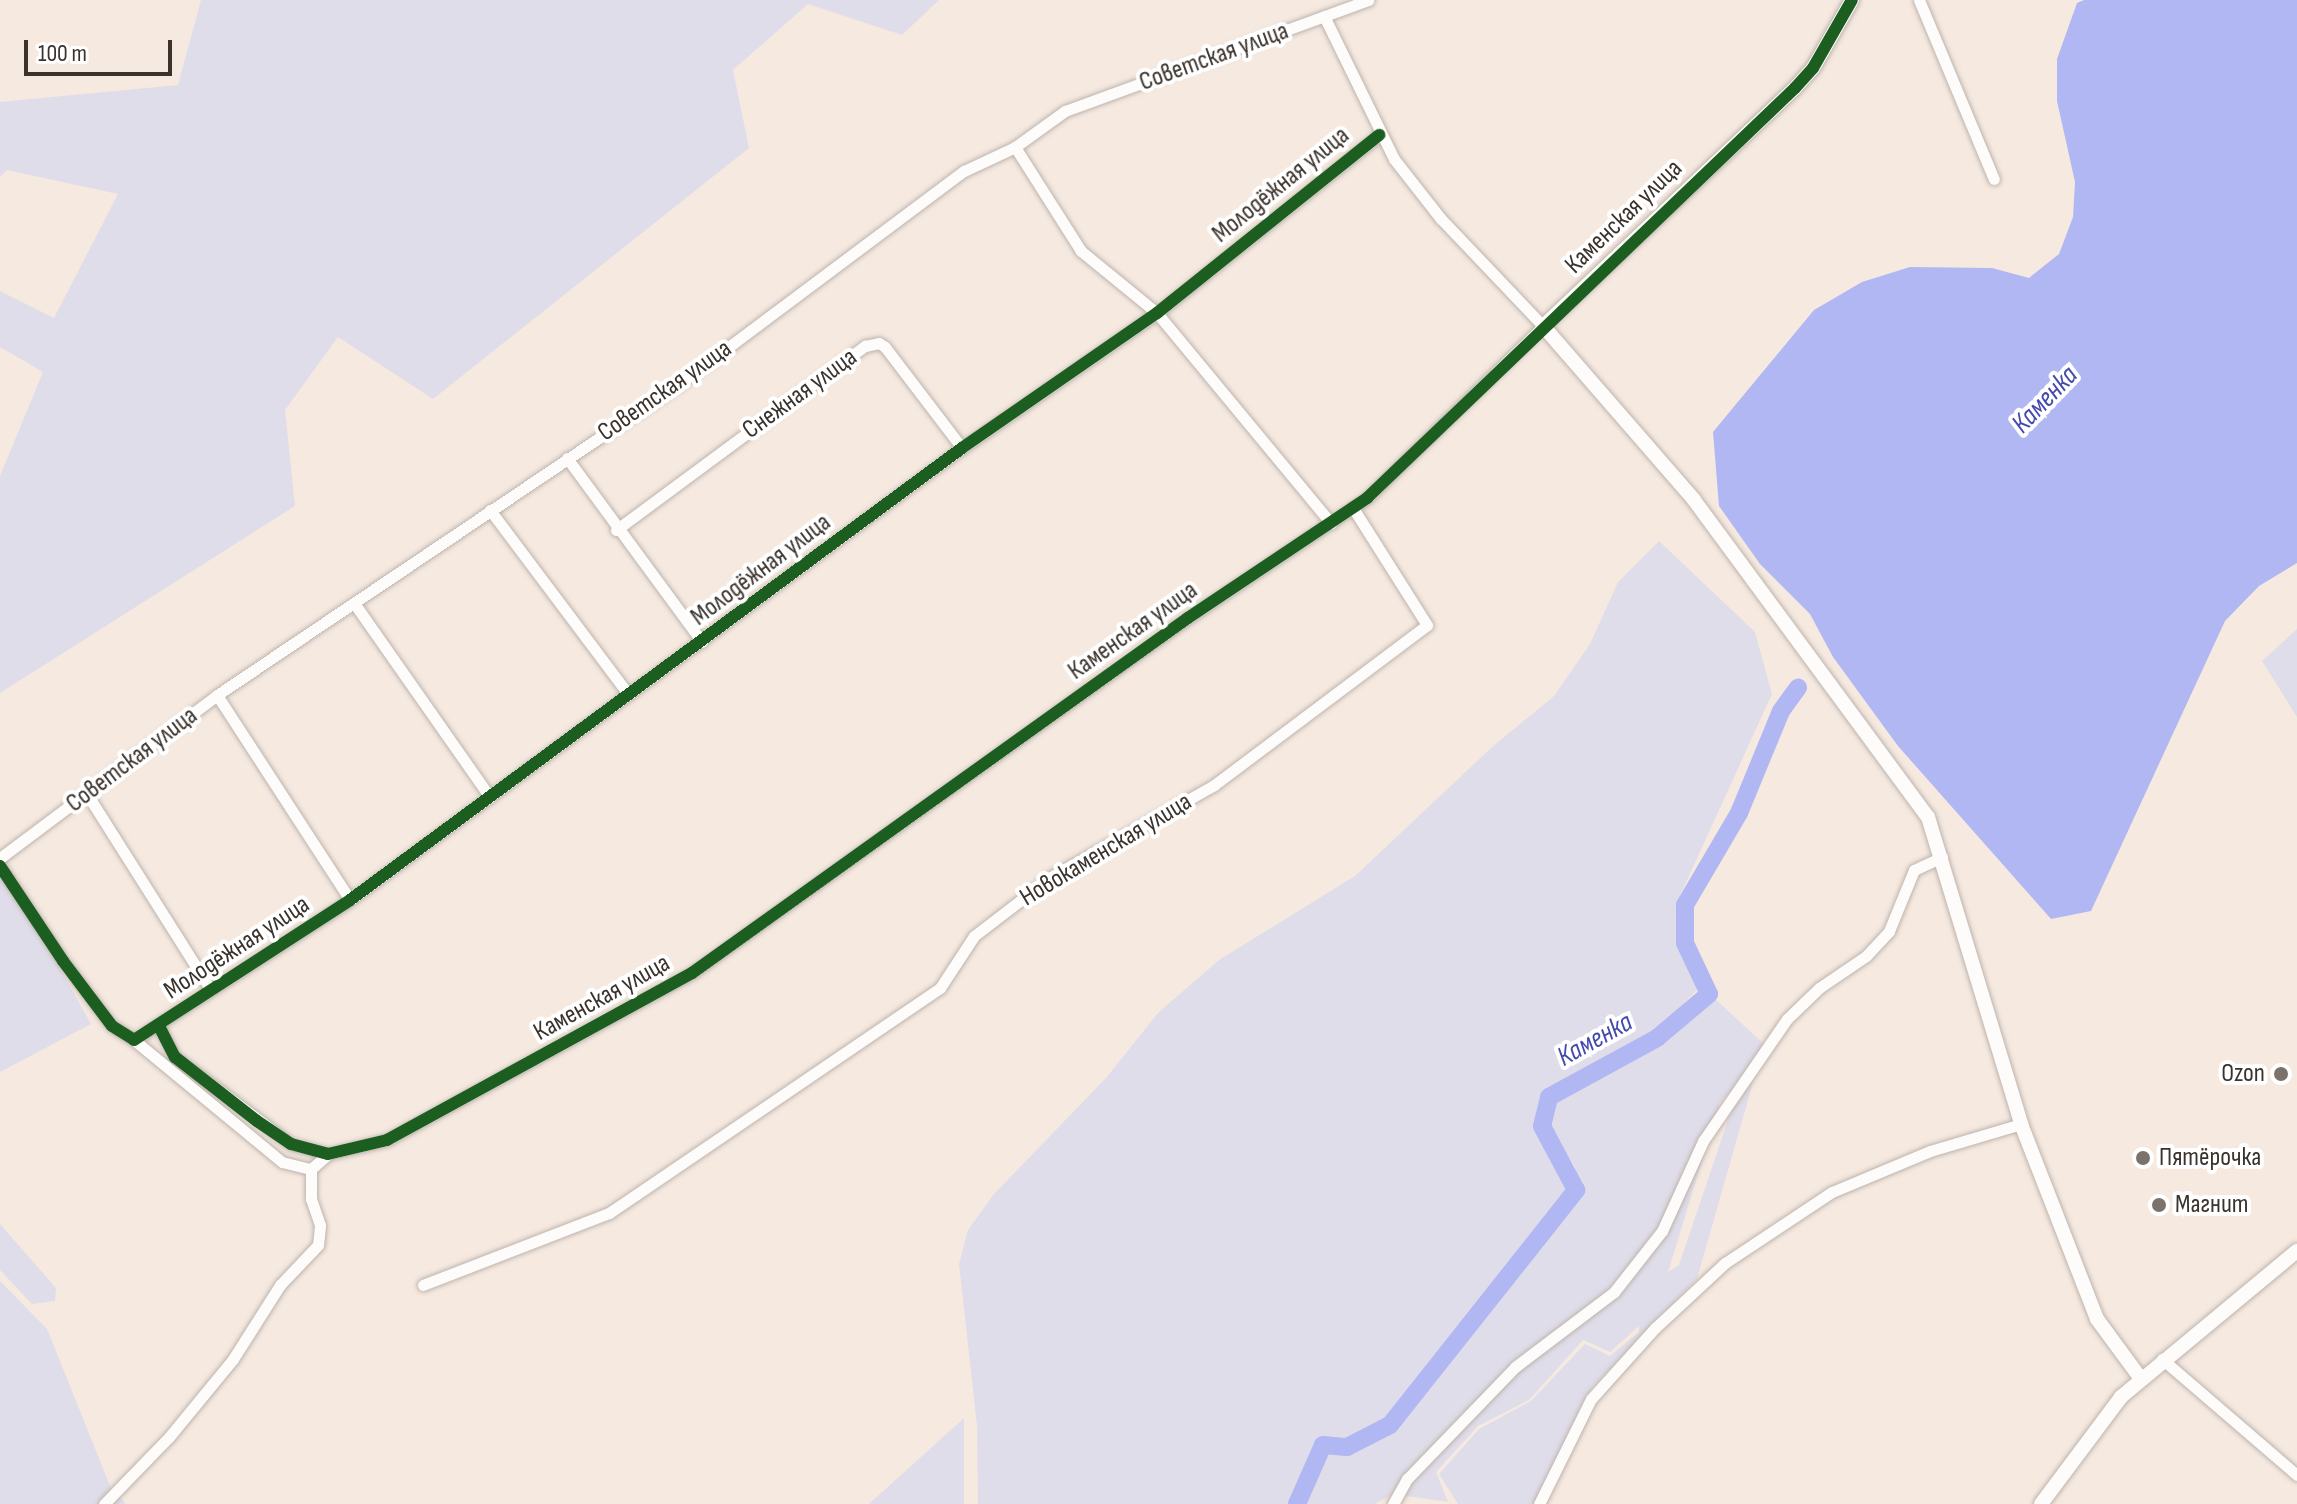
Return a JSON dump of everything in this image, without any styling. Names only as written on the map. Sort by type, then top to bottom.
[{"type":"street","name":"Советская улица","points":[[0,858],[217,695],[679,384],[964,171],[1015,147],[1065,111],[1368,0]]},
{"type":"street","name":"Каменская улица","points":[[328,1154],[387,1140],[692,973],[1188,618],[1353,508],[1795,88],[1813,68],[1853,0]]},
{"type":"street","points":[[1919,0],[1994,179]]},
{"type":"street","points":[[1324,16],[1379,135],[1441,219],[1543,326],[1694,500],[1899,772],[1928,817],[2021,1124],[2097,1319],[2141,1379]]},
{"type":"street","name":"Молодёжная улица","points":[[134,1040],[350,900],[962,448],[1157,313],[1379,135]]},
{"type":"street","points":[[1015,147],[1081,251],[1157,313],[1331,523]]},
{"type":"street","name":"Снежная улица","points":[[616,530],[865,346],[879,343],[885,347],[962,448]]},
{"type":"street","points":[[567,458],[616,530],[702,642]]},
{"type":"street","name":"Новокаменская улица","points":[[423,1285],[609,1213],[940,988],[974,936],[1051,877],[1214,785],[1427,625],[1353,508]]},
{"type":"street","points":[[490,510],[628,694]]},
{"type":"street","points":[[354,603],[490,797]]},
{"type":"street","points":[[217,695],[350,900]]},
{"type":"street","points":[[87,794],[211,990]]},
{"type":"street","points":[[1393,1504],[1407,1479],[1515,1367],[1614,1292],[1662,1231],[1703,1141],[1787,1019],[1819,988],[1866,956],[1889,931],[1914,870],[1942,857]]},
{"type":"street","points":[[0,866],[71,972],[112,1026],[134,1040],[282,1162],[311,1169]]},
{"type":"street","points":[[159,1026],[175,1057],[257,1121],[291,1144],[328,1154]]},
{"type":"street","points":[[1539,1504],[1591,1399],[1655,1328],[1725,1263],[1832,1192],[1930,1151],[2021,1124]]},
{"type":"street","points":[[104,1504],[169,1437],[233,1359],[280,1285],[318,1245],[320,1225],[311,1199],[311,1169],[328,1154]]},
{"type":"street","points":[[2041,1504],[2141,1379],[2297,1251]]},
{"type":"street","points":[[2162,1359],[2297,1475]]},
{"type":"shaded area","points":[[201,0],[939,0],[902,35],[808,4],[733,70],[749,148],[433,399],[338,337],[285,410],[295,506],[0,693],[0,476],[43,372],[0,347],[0,291],[54,318],[118,194],[7,170],[0,177],[0,102],[178,85]]},
{"type":"shaded area","points":[[1659,541],[1755,632],[1772,694],[1678,900],[1679,947],[1697,990],[1653,1033],[1544,1090],[1535,1127],[1570,1189],[1388,1421],[1347,1441],[1319,1441],[1294,1504],[978,1504],[977,1426],[959,1264],[968,1230],[994,1194],[1106,1078],[1158,1013],[1219,960],[1355,876],[1491,748],[1554,696],[1590,644],[1618,582]]},
{"type":"shaded area","points":[[2297,629],[2297,717],[2262,661]]},
{"type":"shaded area","points":[[0,860],[91,1024],[0,1072]]},
{"type":"shaded area","points":[[1712,996],[1766,1046],[1751,1064],[1752,1086],[1697,1279],[1592,1387],[1534,1504],[1458,1504],[1439,1474],[1479,1429],[1531,1401],[1585,1344],[1610,1356],[1639,1332],[1639,1326],[1610,1352],[1583,1340],[1529,1400],[1478,1426],[1436,1472],[1448,1502],[1393,1494],[1375,1504],[1302,1504],[1325,1450],[1348,1452],[1391,1431],[1580,1193],[1575,1167],[1549,1126],[1556,1100],[1663,1041]],"holes":[[[1729,1092],[1735,1095],[1679,1265],[1668,1272],[1720,1103]]]},
{"type":"shaded area","points":[[0,1224],[56,1288],[55,1301],[32,1304],[0,1270]]},
{"type":"shaded area","points":[[0,1281],[47,1329],[111,1488],[126,1504],[0,1504]]},
{"type":"shaded area","points":[[964,1418],[964,1504],[869,1504]]},
{"type":"water","points":[[2084,0],[2297,0],[2297,563],[2259,586],[2225,621],[2091,911],[2051,919],[1898,746],[1833,657],[1810,614],[1760,564],[1719,506],[1713,432],[1814,310],[1862,282],[1910,267],[1992,268],[2029,278],[2059,254],[2073,217],[2075,182],[2057,101],[2057,59],[2077,3]]},
{"type":"waterway","name":"Каменка","points":[[1297,1504],[1323,1445],[1347,1447],[1390,1425],[1576,1190],[1542,1126],[1549,1097],[1657,1038],[1709,994],[1685,943],[1685,905],[1739,813],[1781,711],[1798,688]]},
{"type":"cycle path","points":[[159,1026],[175,1057],[257,1121],[291,1144],[328,1154],[387,1140],[692,973],[1188,618],[1367,498],[1795,88],[1813,68],[1852,0]]},
{"type":"cycle path","points":[[0,866],[63,961],[112,1026],[134,1040],[350,900],[962,448],[1157,313],[1379,135]]},
{"type":"place","name":"Ozon","points":[[2281,1074]]},
{"type":"place","name":"Пятёрочка","points":[[2143,1158]]},
{"type":"place","name":"Магнит","points":[[2159,1205]]}]
